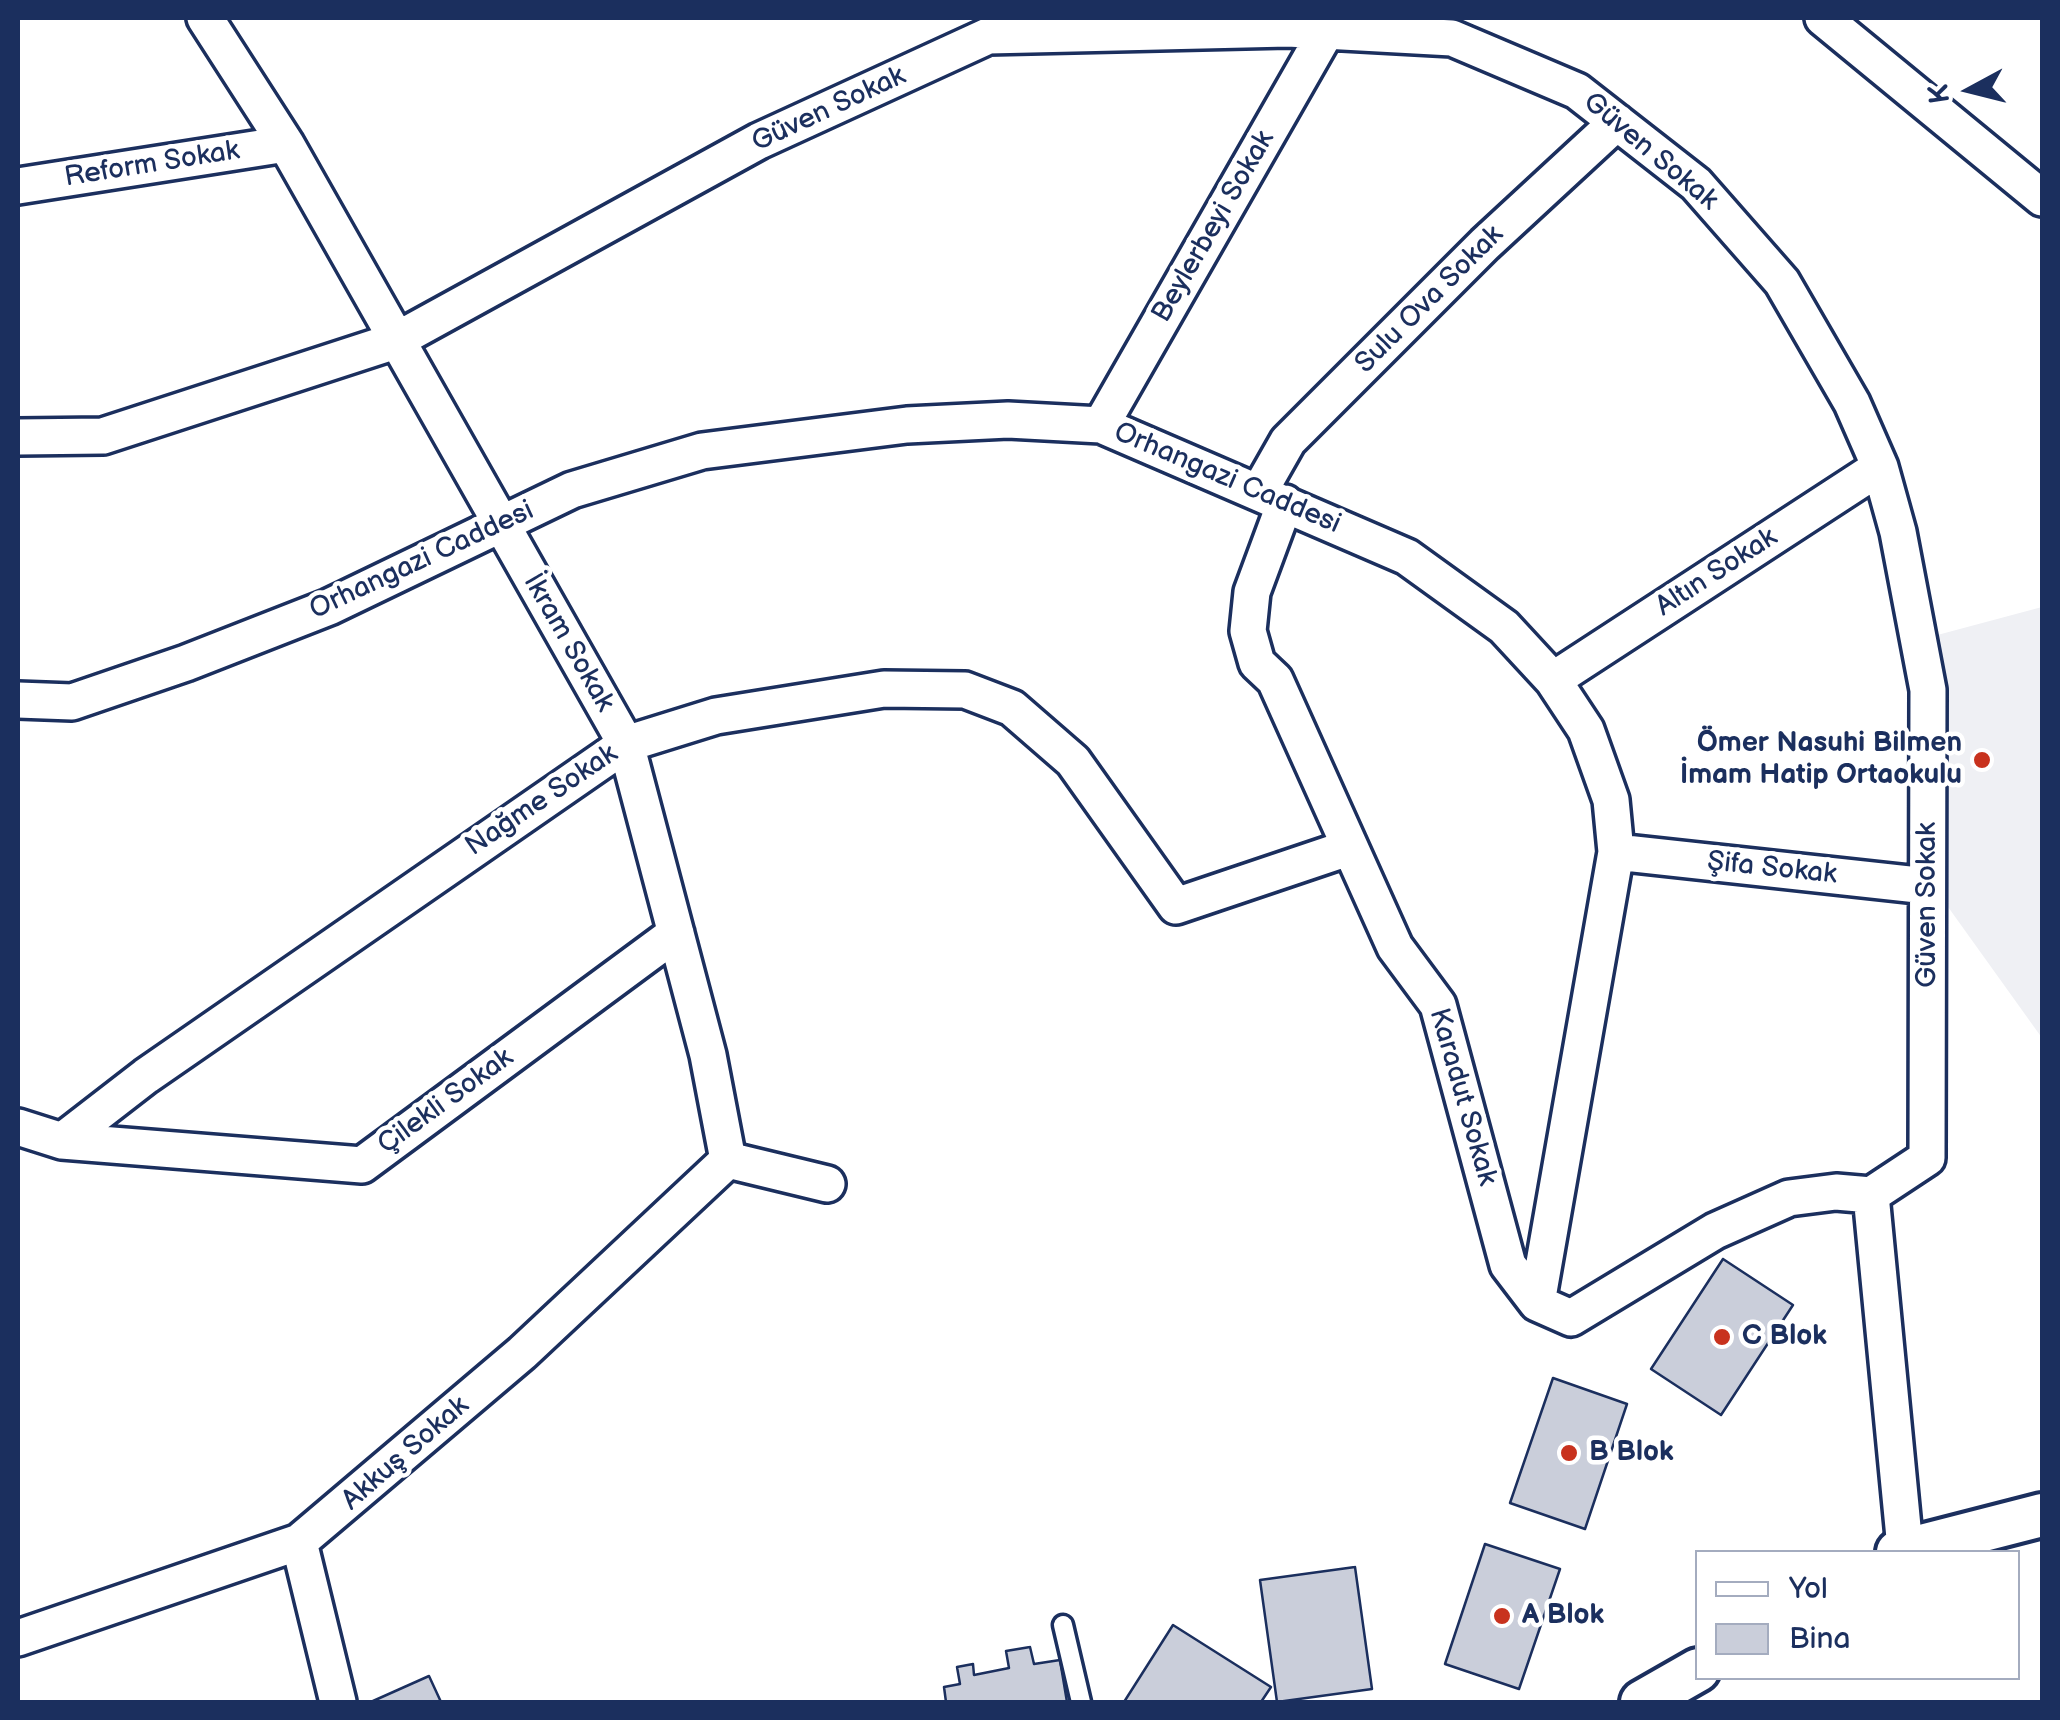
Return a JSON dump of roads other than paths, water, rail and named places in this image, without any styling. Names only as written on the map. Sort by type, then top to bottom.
[{"type":"street","name":"İkram Sokak","points":[[204,18],[286,144],[626,744],[708,1055],[728,1160]]},
{"type":"street","points":[[1822,18],[2042,198]]},
{"type":"street","name":"Güven Sokak","points":[[18,436],[103,436],[395,341],[759,141],[988,36],[1205,24],[1452,38],[1578,91],[1696,184],[1782,282],[1825,349],[1880,467],[1928,690],[1927,1158],[1872,1195]]},
{"type":"street","name":"Beylerbeyi Sokak","points":[[1101,425],[1327,30]]},
{"type":"street","name":"Sulu Ova Sokak","points":[[1272,498],[1288,441],[1485,244],[1617,122]]},
{"type":"street","name":"Reform Sokak","points":[[18,186],[286,144]]},
{"type":"street","name":"Orhangazi Caddesi","points":[[18,700],[72,702],[186,663],[329,607],[572,490],[702,450],[907,425],[1008,420],[1101,425],[1408,557],[1504,627],[1553,680],[1586,730],[1611,800],[1616,852],[1537,1303]]},
{"type":"street","name":"Altın Sokak","points":[[1553,680],[1880,467]]},
{"type":"street","name":"Karadut Sokak","points":[[1272,498],[1248,631],[1257,663],[1275,680],[1395,947],[1438,1005],[1508,1265],[1537,1303]]},
{"type":"street","name":"Nağme Sokak","points":[[62,1141],[175,1055],[626,744],[716,716],[884,690],[965,690],[1012,708],[1073,761],[1176,906],[1348,848]]},
{"type":"street","name":"Şifa Sokak","points":[[1616,852],[1928,886]]},
{"type":"street","name":"Çilekli Sokak","points":[[62,1141],[362,1165],[676,933]]},
{"type":"street","points":[[18,1127],[62,1141]]},
{"type":"street","points":[[728,1160],[827,1184]]},
{"type":"street","name":"Akkuş Sokak","points":[[18,1638],[299,1542],[522,1352],[728,1160]]},
{"type":"street","points":[[1537,1303],[1571,1318],[1715,1231],[1789,1198],[1836,1192],[1872,1195],[1902,1550],[2042,1515]]},
{"type":"street","points":[[299,1542],[338,1702]]},
{"type":"street","points":[[1642,1702],[1695,1672]]},
{"type":"lane","points":[[1063,1625],[1081,1702]]},
{"type":"place","name":"Ömer Nasuhi Bilmen İmam Hatip Ortaokulu","points":[[1982,760]]},
{"type":"place","name":"C Blok","points":[[1722,1337]]},
{"type":"place","name":"B Blok","points":[[1569,1453]]},
{"type":"place","name":"A Blok","points":[[1502,1616]]}]
